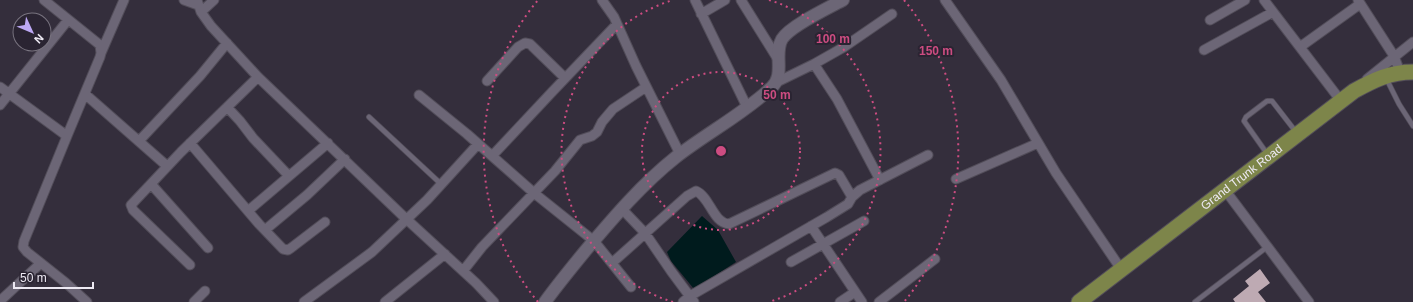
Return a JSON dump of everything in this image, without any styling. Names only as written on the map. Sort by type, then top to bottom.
[{"type":"main road","name":"Grand Trunk Road","points":[[1079,302],[1354,91],[1372,81],[1400,74]]},
{"type":"street","points":[[44,0],[100,45],[101,53]]},
{"type":"street","points":[[87,302],[23,247],[24,241],[124,0]]},
{"type":"street","points":[[184,0],[199,6],[211,26],[258,77],[494,302]]},
{"type":"street","points":[[199,6],[214,0]]},
{"type":"street","points":[[602,0],[618,24],[646,87],[680,154]]},
{"type":"street","points":[[695,0],[747,108]]},
{"type":"street","points":[[702,14],[725,0]]},
{"type":"street","points":[[741,0],[779,61]]},
{"type":"street","points":[[545,302],[594,241],[642,186],[680,154],[747,108],[772,87],[779,72],[780,44],[786,34],[813,16],[843,0]]},
{"type":"street","points":[[945,0],[1001,80],[1060,179],[1121,269]]},
{"type":"street","points":[[1210,20],[1245,0]]},
{"type":"street","points":[[1264,0],[1341,101]]},
{"type":"street","points":[[1300,47],[1359,2],[1394,56],[1400,74]]},
{"type":"street","points":[[1204,50],[1273,12]]},
{"type":"street","points":[[775,83],[844,47],[892,14]]},
{"type":"street","points":[[0,106],[68,20]]},
{"type":"street","points":[[492,156],[618,24]]},
{"type":"street","points":[[1354,91],[1394,56],[1413,42]]},
{"type":"street","points":[[139,141],[200,76],[227,43]]},
{"type":"street","points":[[487,80],[518,47],[525,43],[530,44],[565,78]]},
{"type":"street","points":[[814,64],[837,99],[880,180]]},
{"type":"street","points":[[190,265],[132,209],[131,205],[167,166],[258,77]]},
{"type":"street","points":[[0,87],[67,136]]},
{"type":"street","points":[[463,271],[482,247],[556,172],[576,145],[583,139],[592,136],[597,132],[602,122],[613,109],[646,87]]},
{"type":"street","points":[[85,94],[167,166]]},
{"type":"street","points":[[419,95],[492,156],[534,194],[594,241],[631,287]]},
{"type":"street","points":[[227,107],[253,138],[289,176]]},
{"type":"street","points":[[190,143],[248,211],[285,250],[291,248],[325,222]]},
{"type":"street","points":[[248,211],[328,143]]},
{"type":"street","points":[[956,179],[1038,143]]},
{"type":"street","points":[[304,302],[362,261],[427,200],[478,144]]},
{"type":"street","points":[[622,209],[644,233],[671,271],[689,300],[848,204],[852,197],[860,190],[928,156]]},
{"type":"street","points":[[265,230],[307,195],[345,159]]},
{"type":"street","points":[[612,264],[644,233],[687,196],[696,191],[703,196],[720,220],[729,224],[835,173],[839,175],[852,197]]},
{"type":"street","points":[[150,184],[208,248]]},
{"type":"street","points":[[1225,190],[1309,302]]},
{"type":"street","points":[[791,262],[864,221]]},
{"type":"street","points":[[811,226],[862,302]]},
{"type":"street","points":[[385,302],[444,254]]},
{"type":"street","points":[[879,302],[935,259]]},
{"type":"street","points":[[0,301],[41,263]]},
{"type":"street","points":[[194,302],[205,291]]},
{"type":"street","points":[[840,302],[854,292]]},
{"type":"lane","points":[[1400,74],[1399,104],[1413,126]]},
{"type":"lane","points":[[1269,156],[1244,121],[1246,117],[1267,101],[1272,101],[1298,134]]},
{"type":"lane","points":[[369,118],[441,184]]},
{"type":"lane","points":[[1195,302],[1268,247]]},
{"type":"shaded area","points":[[702,216],[718,230],[736,262],[694,289],[671,261],[667,252]]},
{"type":"building","points":[[1260,269],[1270,283],[1258,292],[1266,302],[1235,302],[1233,299],[1249,286],[1245,281]]}]
